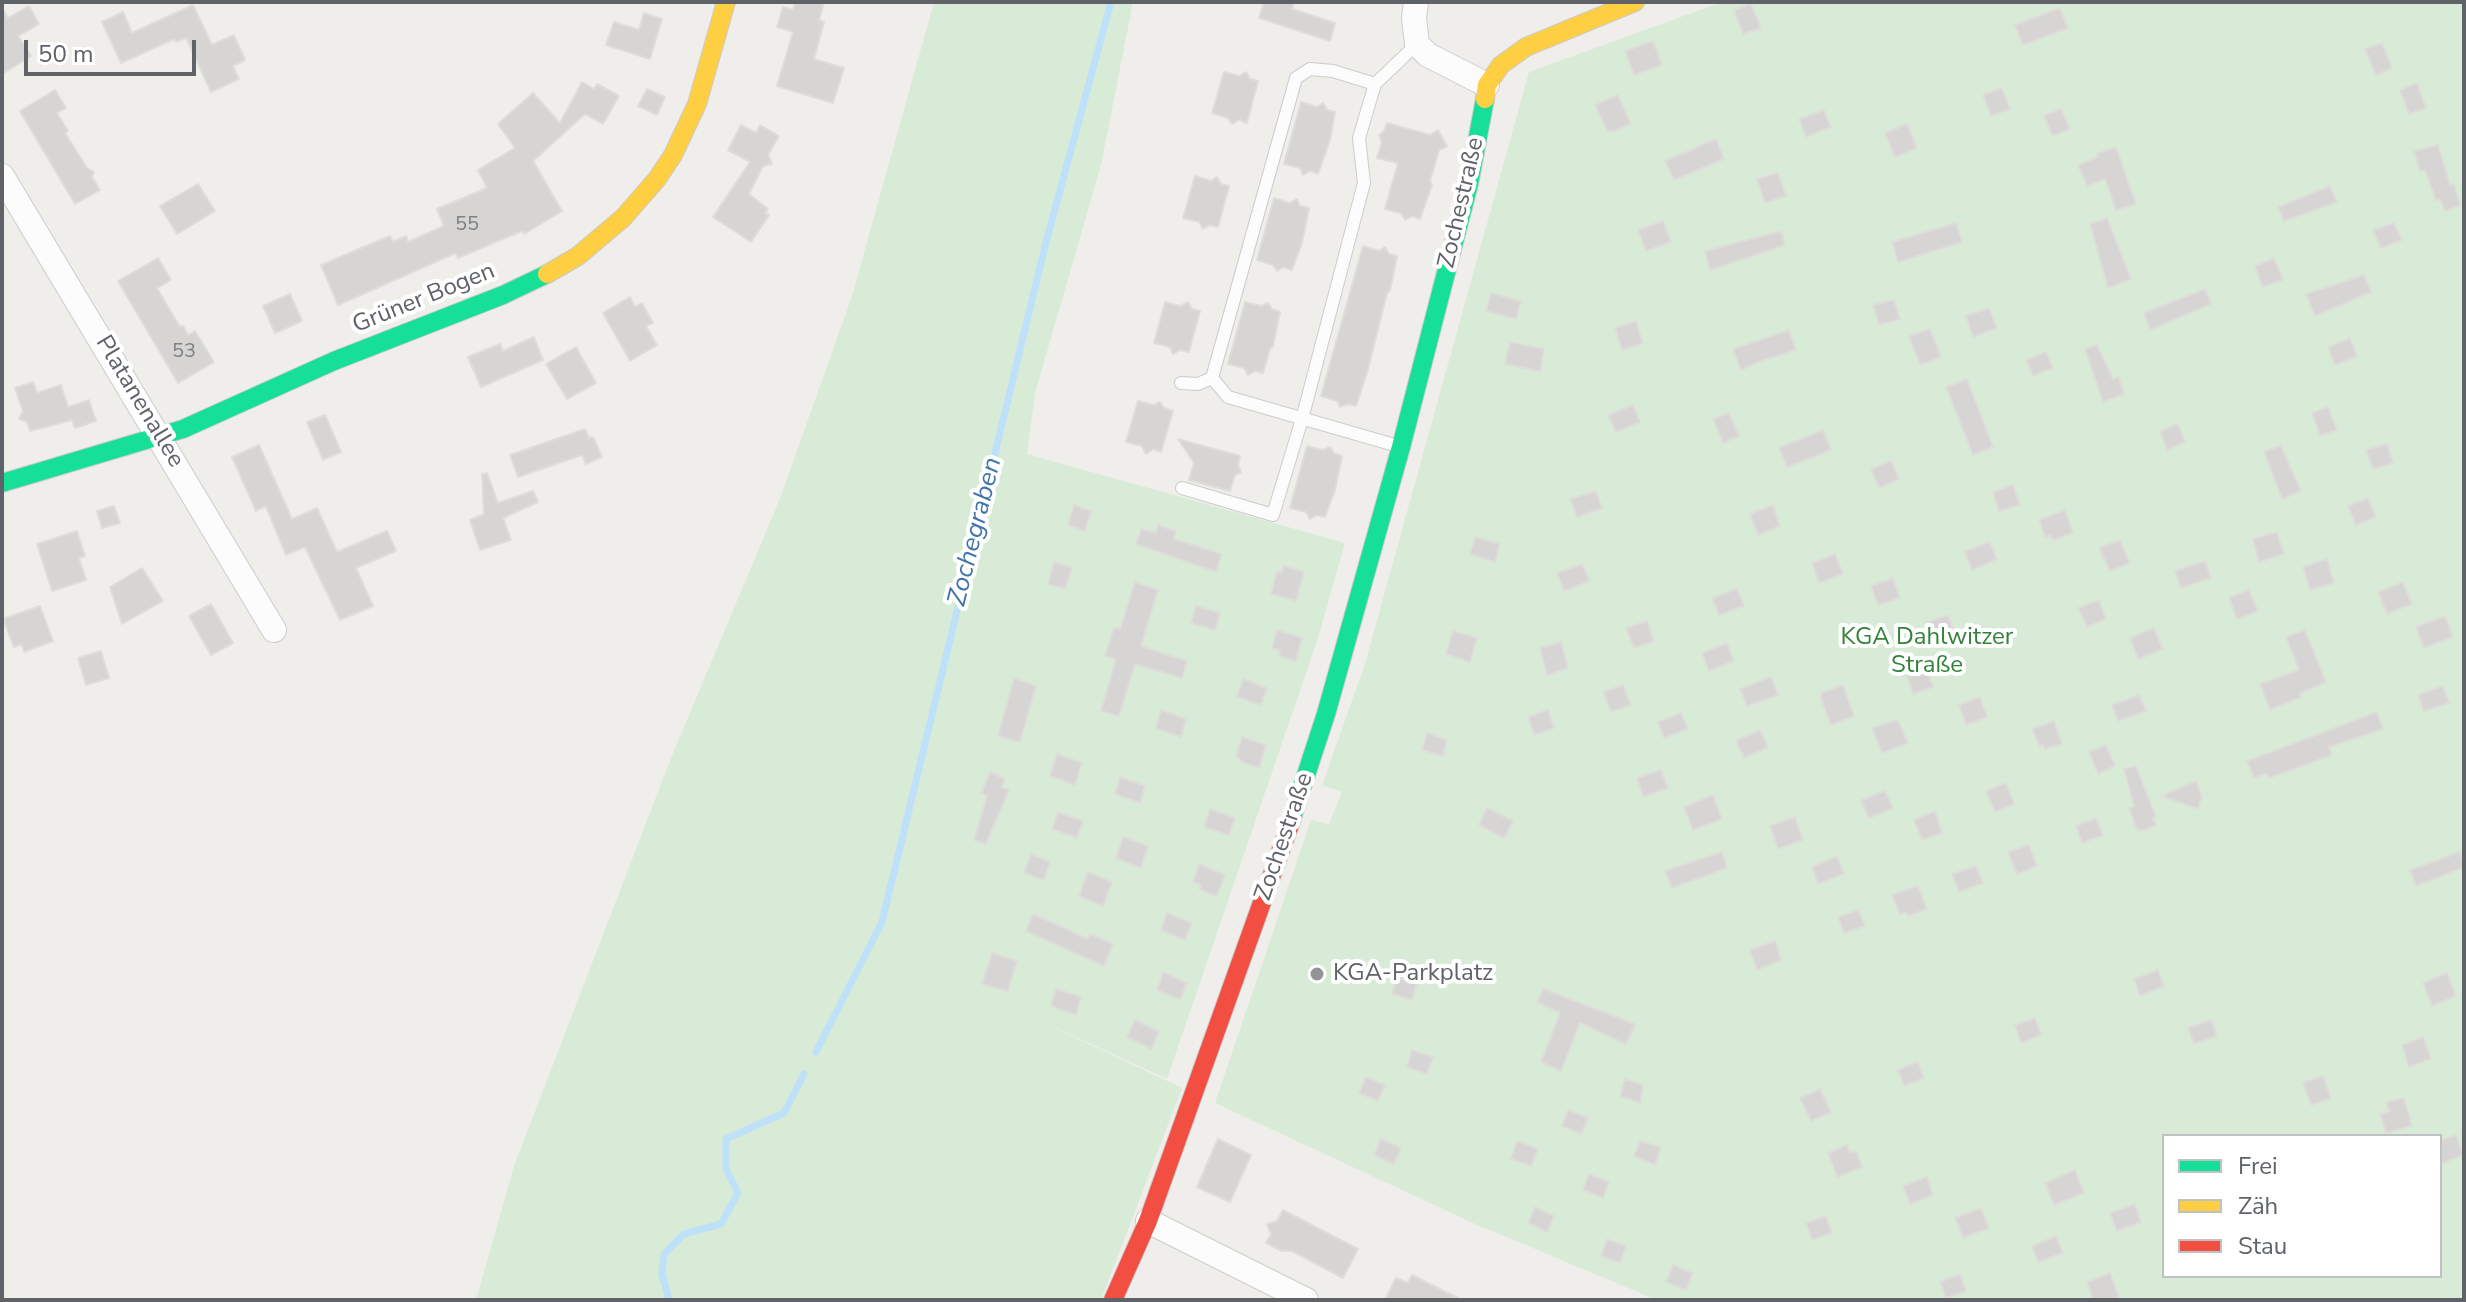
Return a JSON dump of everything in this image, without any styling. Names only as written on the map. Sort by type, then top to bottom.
[{"type":"street","name":"Grüner Bogen","points":[[2,483],[183,429],[334,361],[503,295],[578,256],[631,210],[673,155],[697,104],[726,2]]},
{"type":"street","points":[[1416,2],[1417,44],[1428,55],[1487,85],[1501,65],[1526,47],[1635,2]]},
{"type":"street","name":"Zochestraße","points":[[1113,1300],[1148,1221],[1295,808],[1351,632],[1469,184],[1487,85]]},
{"type":"street","name":"Platanenallee","points":[[2,176],[274,630]]},
{"type":"street","points":[[1148,1221],[1306,1300]]},
{"type":"lane","points":[[1182,488],[1273,515],[1302,419],[1364,183],[1359,138],[1375,84],[1417,44]]},
{"type":"lane","points":[[1212,378],[1296,78],[1310,69],[1333,71],[1375,84]]},
{"type":"lane","points":[[1181,383],[1198,384],[1212,378]]},
{"type":"lane","points":[[1212,378],[1228,397],[1401,447]]},
{"type":"green space","points":[[934,2],[1133,2],[1101,165],[1035,393],[1027,454],[1345,543],[1318,638],[1167,1079],[1017,1010],[1182,1088],[1101,1300],[476,1300],[514,1166],[671,758],[779,501],[852,296]]},
{"type":"green space","name":"KGA Dahlwitzer Straße","points":[[1722,2],[2464,2],[2464,1300],[1657,1300],[1473,1223],[1215,1103],[1311,820],[1329,824],[1342,792],[1322,785],[1364,667],[1529,72]]},
{"type":"building","points":[[795,2],[824,2],[819,20],[824,22],[814,59],[844,68],[833,103],[777,86],[793,32],[777,27],[783,7],[793,10]]},
{"type":"building","points":[[1264,2],[1294,2],[1292,9],[1335,23],[1330,41],[1259,18]]},
{"type":"building","points":[[1751,4],[1761,28],[1743,34],[1734,10]]},
{"type":"building","points":[[193,5],[212,45],[234,35],[245,60],[233,66],[239,79],[211,92],[186,38],[176,42],[174,39],[121,63],[102,22],[123,12],[132,33]]},
{"type":"building","points":[[29,6],[39,24],[18,36],[31,56],[2,74],[2,8],[8,18]]},
{"type":"building","points":[[2060,8],[2068,28],[2023,45],[2015,25]]},
{"type":"building","points":[[644,13],[662,19],[650,59],[606,45],[614,22],[639,30]]},
{"type":"building","points":[[1653,41],[1662,65],[1634,75],[1625,51]]},
{"type":"building","points":[[2382,43],[2392,68],[2376,75],[2365,49]]},
{"type":"building","points":[[1224,72],[1240,76],[1246,72],[1250,79],[1258,81],[1247,123],[1239,120],[1232,124],[1228,118],[1212,113]]},
{"type":"building","points":[[582,82],[594,89],[597,84],[619,96],[603,124],[585,114],[533,161],[562,211],[524,234],[522,231],[458,258],[456,253],[338,305],[321,265],[390,236],[393,242],[406,236],[408,242],[444,226],[437,209],[487,188],[478,170],[515,148],[498,124],[533,93],[560,123]]},
{"type":"building","points":[[2417,83],[2426,108],[2409,114],[2400,90]]},
{"type":"building","points":[[2002,88],[2010,109],[1991,116],[1983,95]]},
{"type":"building","points":[[647,89],[665,97],[657,115],[638,106]]},
{"type":"building","points":[[55,90],[66,108],[57,113],[68,131],[65,133],[87,168],[94,172],[92,177],[100,190],[75,204],[20,111]]},
{"type":"building","points":[[1618,95],[1631,124],[1607,131],[1595,105]]},
{"type":"building","points":[[1301,102],[1317,107],[1323,103],[1327,110],[1335,112],[1330,140],[1318,174],[1310,171],[1303,175],[1300,168],[1284,164]]},
{"type":"building","points":[[2061,109],[2070,129],[2052,136],[2044,116]]},
{"type":"building","points":[[1824,110],[1831,127],[1806,137],[1799,119]]},
{"type":"building","points":[[1387,123],[1430,135],[1438,130],[1447,146],[1439,150],[1430,181],[1432,185],[1420,219],[1412,216],[1405,220],[1401,213],[1385,209],[1398,163],[1377,158],[1382,142],[1379,135]]},
{"type":"building","points":[[1907,124],[1917,148],[1895,157],[1885,133]]},
{"type":"building","points":[[741,125],[756,133],[760,125],[779,136],[768,155],[772,164],[763,166],[749,194],[768,209],[765,213],[769,215],[751,242],[713,217],[750,162],[728,150]]},
{"type":"building","points":[[1716,139],[1724,159],[1674,180],[1665,161]]},
{"type":"building","points":[[2438,145],[2450,185],[2454,184],[2460,205],[2445,211],[2440,199],[2436,201],[2425,170],[2420,171],[2414,151]]},
{"type":"building","points":[[2116,147],[2136,204],[2116,210],[2105,179],[2087,186],[2078,165]]},
{"type":"building","points":[[1778,173],[1786,196],[1765,203],[1757,179]]},
{"type":"building","points":[[1195,176],[1211,181],[1217,177],[1221,184],[1229,186],[1218,227],[1210,225],[1203,229],[1199,222],[1183,218]]},
{"type":"building","points":[[198,184],[215,211],[177,234],[160,206]]},
{"type":"building","points":[[2330,186],[2337,202],[2284,221],[2278,207]]},
{"type":"building","points":[[1274,198],[1290,203],[1297,199],[1300,206],[1309,208],[1302,243],[1292,270],[1283,267],[1277,271],[1273,265],[1257,260]]},
{"type":"building","points":[[2107,218],[2131,279],[2108,288],[2090,224]]},
{"type":"building","points":[[1663,221],[1671,242],[1646,251],[1638,230]]},
{"type":"building","points":[[1956,223],[1962,242],[1898,262],[1892,242]]},
{"type":"building","points":[[2394,223],[2402,240],[2381,248],[2373,230]]},
{"type":"building","points":[[1781,231],[1785,245],[1710,270],[1705,251]]},
{"type":"building","points":[[1363,246],[1379,251],[1385,247],[1389,254],[1397,256],[1390,291],[1356,406],[1348,404],[1340,407],[1337,401],[1321,396]]},
{"type":"building","points":[[158,258],[171,280],[157,288],[180,327],[183,326],[188,335],[195,331],[214,362],[178,383],[118,281]]},
{"type":"building","points":[[2274,258],[2283,280],[2262,287],[2255,266]]},
{"type":"building","points":[[2364,275],[2371,292],[2315,316],[2306,294]]},
{"type":"building","points":[[2205,289],[2211,304],[2150,330],[2144,313]]},
{"type":"building","points":[[1491,293],[1521,301],[1516,319],[1486,311]]},
{"type":"building","points":[[290,294],[302,321],[275,333],[263,306]]},
{"type":"building","points":[[630,297],[635,307],[642,303],[653,323],[646,326],[657,345],[630,361],[603,313]]},
{"type":"building","points":[[1894,300],[1900,319],[1879,325],[1873,305]]},
{"type":"building","points":[[1165,302],[1180,306],[1188,302],[1192,309],[1200,311],[1189,352],[1180,350],[1173,354],[1170,347],[1154,343]]},
{"type":"building","points":[[1245,302],[1262,306],[1268,303],[1280,312],[1263,373],[1255,371],[1248,375],[1244,368],[1228,364]]},
{"type":"building","points":[[1989,308],[1997,328],[1973,337],[1966,316]]},
{"type":"building","points":[[1636,321],[1643,343],[1622,350],[1615,328]]},
{"type":"building","points":[[1930,329],[1941,357],[1920,365],[1909,336]]},
{"type":"building","points":[[1789,330],[1796,350],[1741,370],[1733,349]]},
{"type":"building","points":[[534,337],[543,360],[481,387],[468,357],[500,344],[503,351]]},
{"type":"building","points":[[2350,338],[2357,356],[2335,365],[2328,347]]},
{"type":"building","points":[[1510,342],[1544,349],[1540,371],[1505,364]]},
{"type":"building","points":[[2097,345],[2113,379],[2119,377],[2124,394],[2103,402],[2085,349]]},
{"type":"building","points":[[576,347],[596,383],[567,399],[546,364]]},
{"type":"building","points":[[2046,352],[2053,368],[2033,376],[2026,360]]},
{"type":"building","points":[[1967,379],[1993,447],[1973,455],[1946,387]]},
{"type":"building","points":[[33,382],[37,393],[61,385],[68,407],[89,400],[96,421],[75,428],[72,420],[30,431],[27,422],[19,419],[23,411],[15,388]]},
{"type":"building","points":[[1138,401],[1154,405],[1160,402],[1164,408],[1173,411],[1161,452],[1153,449],[1146,454],[1142,446],[1126,442]]},
{"type":"building","points":[[1633,405],[1640,422],[1616,432],[1608,415]]},
{"type":"building","points":[[2328,407],[2337,430],[2320,436],[2312,413]]},
{"type":"building","points":[[1729,413],[1739,436],[1723,443],[1713,419]]},
{"type":"building","points":[[325,415],[341,452],[323,460],[307,422]]},
{"type":"building","points":[[2178,424],[2185,442],[2167,450],[2160,431]]},
{"type":"building","points":[[585,429],[589,438],[593,437],[602,457],[586,464],[582,455],[518,477],[510,455]]},
{"type":"building","points":[[1823,430],[1831,450],[1787,467],[1779,448]]},
{"type":"building","points":[[1178,439],[1240,456],[1238,465],[1241,472],[1235,475],[1230,491],[1189,480],[1194,463]]},
{"type":"building","points":[[2387,444],[2393,463],[2373,469],[2366,450]]},
{"type":"building","points":[[259,445],[292,519],[317,508],[337,552],[387,531],[396,551],[356,568],[373,606],[340,620],[305,547],[286,555],[266,506],[256,511],[232,457]]},
{"type":"building","points":[[1307,446],[1323,450],[1330,447],[1342,456],[1325,517],[1317,515],[1310,519],[1306,512],[1290,508]]},
{"type":"building","points":[[2281,446],[2301,491],[2282,499],[2264,451]]},
{"type":"building","points":[[1891,461],[1899,479],[1879,488],[1871,469]]},
{"type":"building","points":[[487,473],[498,503],[533,491],[538,502],[503,518],[511,540],[480,550],[470,520],[484,514],[482,474]]},
{"type":"building","points":[[2013,485],[2020,505],[1999,511],[1993,492]]},
{"type":"building","points":[[1596,491],[1602,508],[1577,517],[1570,499]]},
{"type":"building","points":[[2368,498],[2376,517],[2356,525],[2348,506]]},
{"type":"building","points":[[1074,505],[1091,511],[1085,531],[1068,525]]},
{"type":"building","points":[[1773,505],[1780,526],[1758,535],[1750,514]]},
{"type":"building","points":[[114,506],[120,523],[102,528],[97,511]]},
{"type":"building","points":[[2065,510],[2073,533],[2053,540],[2050,535],[2045,537],[2039,520]]},
{"type":"building","points":[[1158,525],[1176,531],[1174,539],[1222,554],[1216,572],[1136,544],[1141,529],[1156,533]]},
{"type":"building","points":[[77,531],[85,556],[79,558],[86,580],[52,591],[37,544]]},
{"type":"building","points":[[2277,532],[2284,554],[2259,562],[2253,539]]},
{"type":"building","points":[[1475,537],[1500,544],[1495,562],[1470,554]]},
{"type":"building","points":[[2120,540],[2130,563],[2110,571],[2099,548]]},
{"type":"building","points":[[1990,542],[1997,559],[1972,570],[1965,551]]},
{"type":"building","points":[[1835,554],[1843,574],[1819,583],[1812,563]]},
{"type":"building","points":[[2327,559],[2334,583],[2310,590],[2303,567]]},
{"type":"building","points":[[2205,561],[2211,578],[2181,588],[2175,571]]},
{"type":"building","points":[[1054,562],[1072,568],[1065,589],[1048,584]]},
{"type":"building","points":[[1582,564],[1590,581],[1564,591],[1557,573]]},
{"type":"building","points":[[1284,566],[1304,572],[1296,601],[1271,594],[1277,572],[1282,573]]},
{"type":"building","points":[[142,568],[163,601],[122,624],[110,587]]},
{"type":"building","points":[[1893,578],[1900,598],[1878,605],[1871,586]]},
{"type":"building","points":[[1135,582],[1158,590],[1141,646],[1187,661],[1182,678],[1135,664],[1119,716],[1101,711],[1116,659],[1105,656],[1114,627],[1120,629]]},
{"type":"building","points":[[2403,582],[2412,604],[2387,614],[2378,592]]},
{"type":"building","points":[[1737,589],[1744,606],[1719,615],[1712,598]]},
{"type":"building","points":[[2249,590],[2258,611],[2237,619],[2229,598]]},
{"type":"building","points":[[2099,600],[2106,619],[2087,627],[2078,608]]},
{"type":"building","points":[[211,604],[233,643],[211,655],[189,616]]},
{"type":"building","points":[[40,606],[53,641],[24,652],[22,644],[14,647],[3,619]]},
{"type":"building","points":[[1196,606],[1220,613],[1215,630],[1191,623]]},
{"type":"building","points":[[1948,615],[1954,633],[1933,641],[1926,623]]},
{"type":"building","points":[[2445,616],[2453,637],[2424,648],[2416,627]]},
{"type":"building","points":[[1647,621],[1654,641],[1634,648],[1626,628]]},
{"type":"building","points":[[2154,628],[2163,649],[2138,659],[2130,638]]},
{"type":"building","points":[[1277,630],[1302,638],[1296,661],[1279,656],[1280,651],[1272,648]]},
{"type":"building","points":[[2305,630],[2326,682],[2270,710],[2260,684],[2299,670],[2286,637]]},
{"type":"building","points":[[1453,631],[1477,638],[1470,662],[1446,654]]},
{"type":"building","points":[[1561,642],[1568,668],[1547,675],[1540,648]]},
{"type":"building","points":[[1727,643],[1734,661],[1709,671],[1702,653]]},
{"type":"building","points":[[101,651],[109,678],[86,685],[78,658]]},
{"type":"building","points":[[1927,669],[1933,687],[1913,694],[1907,676]]},
{"type":"building","points":[[1771,677],[1778,695],[1747,706],[1740,689]]},
{"type":"building","points":[[1014,678],[1036,686],[1020,742],[998,736]]},
{"type":"building","points":[[1243,679],[1267,688],[1261,705],[1237,697]]},
{"type":"building","points":[[1623,685],[1631,705],[1611,712],[1603,692]]},
{"type":"building","points":[[1843,685],[1854,716],[1831,725],[1821,693]]},
{"type":"building","points":[[2443,686],[2449,703],[2424,711],[2418,695]]},
{"type":"building","points":[[2139,695],[2146,711],[2118,721],[2112,705]]},
{"type":"building","points":[[1980,697],[1987,717],[1966,725],[1959,705]]},
{"type":"building","points":[[1161,710],[1186,719],[1181,737],[1156,728]]},
{"type":"building","points":[[1548,710],[1554,728],[1534,735],[1528,717]]},
{"type":"building","points":[[2377,712],[2383,729],[2329,747],[2332,755],[2269,778],[2266,773],[2254,778],[2247,761]]},
{"type":"building","points":[[1681,713],[1688,729],[1664,738],[1658,722]]},
{"type":"building","points":[[1898,720],[1908,743],[1882,753],[1872,728]]},
{"type":"building","points":[[2054,721],[2062,744],[2044,749],[2043,745],[2040,747],[2032,729]]},
{"type":"building","points":[[1760,730],[1768,747],[1744,758],[1736,741]]},
{"type":"building","points":[[1427,733],[1447,740],[1443,756],[1422,750]]},
{"type":"building","points":[[1242,737],[1266,745],[1259,768],[1236,756]]},
{"type":"building","points":[[2106,745],[2115,766],[2098,774],[2089,752]]},
{"type":"building","points":[[1057,754],[1082,763],[1075,785],[1050,776]]},
{"type":"building","points":[[2136,766],[2156,817],[2153,818],[2156,825],[2145,830],[2137,830],[2129,808],[2134,806],[2124,769]]},
{"type":"building","points":[[1661,770],[1668,788],[1643,797],[1637,778]]},
{"type":"building","points":[[990,772],[1005,779],[1002,787],[1009,790],[986,844],[974,840],[987,796],[981,793]]},
{"type":"building","points":[[1120,777],[1145,786],[1140,803],[1115,794]]},
{"type":"building","points":[[2196,781],[2202,797],[2198,809],[2161,796]]},
{"type":"building","points":[[2006,783],[2014,804],[1995,812],[1986,791]]},
{"type":"building","points":[[1885,791],[1893,808],[1869,818],[1861,800]]},
{"type":"building","points":[[1713,795],[1722,819],[1693,830],[1684,807]]},
{"type":"building","points":[[1487,808],[1513,821],[1504,838],[1479,825]]},
{"type":"building","points":[[1210,809],[1235,818],[1229,835],[1204,827]]},
{"type":"building","points":[[1935,811],[1942,833],[1922,840],[1914,820]]},
{"type":"building","points":[[1058,812],[1083,821],[1077,838],[1052,829]]},
{"type":"building","points":[[1795,817],[1803,840],[1778,849],[1770,826]]},
{"type":"building","points":[[2096,818],[2103,835],[2082,843],[2076,826]]},
{"type":"building","points":[[1123,837],[1148,846],[1141,868],[1116,858]]},
{"type":"building","points":[[2029,845],[2037,866],[2017,874],[2008,852]]},
{"type":"building","points":[[1722,852],[1727,868],[1672,888],[1665,871]]},
{"type":"building","points":[[2460,852],[2464,867],[2416,886],[2410,870]]},
{"type":"building","points":[[1031,854],[1050,862],[1044,880],[1024,873]]},
{"type":"building","points":[[1837,856],[1844,874],[1818,884],[1812,867]]},
{"type":"building","points":[[1199,864],[1225,875],[1217,896],[1199,889],[1201,885],[1193,882]]},
{"type":"building","points":[[1976,866],[1983,883],[1959,892],[1952,874]]},
{"type":"building","points":[[1088,872],[1112,882],[1103,906],[1079,896]]},
{"type":"building","points":[[1918,886],[1927,909],[1908,916],[1907,912],[1900,914],[1892,895]]},
{"type":"building","points":[[1858,910],[1865,926],[1844,933],[1838,917]]},
{"type":"building","points":[[1167,913],[1192,923],[1185,940],[1161,930]]},
{"type":"building","points":[[1033,914],[1088,939],[1090,934],[1113,944],[1104,966],[1026,931]]},
{"type":"building","points":[[1775,941],[1781,960],[1757,970],[1750,950]]},
{"type":"building","points":[[992,953],[1017,961],[1008,991],[982,984]]},
{"type":"building","points":[[2158,970],[2164,986],[2140,996],[2134,979]]},
{"type":"building","points":[[1163,972],[1187,983],[1180,1000],[1157,990]]},
{"type":"building","points":[[2447,973],[2456,996],[2432,1006],[2423,983]]},
{"type":"building","points":[[1397,977],[1417,984],[1412,1000],[1392,994]]},
{"type":"building","points":[[1056,989],[1081,997],[1076,1015],[1051,1006]]},
{"type":"building","points":[[1543,989],[1635,1024],[1626,1044],[1580,1023],[1561,1071],[1541,1062],[1560,1013],[1537,1002]]},
{"type":"building","points":[[2035,1018],[2041,1035],[2021,1043],[2015,1025]]},
{"type":"building","points":[[1135,1020],[1159,1032],[1151,1049],[1127,1037]]},
{"type":"building","points":[[2211,1020],[2217,1036],[2194,1044],[2188,1028]]},
{"type":"building","points":[[2423,1037],[2431,1059],[2409,1067],[2402,1045]]},
{"type":"building","points":[[1412,1050],[1433,1057],[1427,1074],[1407,1067]]},
{"type":"building","points":[[1918,1062],[1924,1078],[1904,1086],[1898,1070]]},
{"type":"building","points":[[2323,1076],[2331,1098],[2311,1105],[2303,1083]]},
{"type":"building","points":[[1366,1077],[1385,1085],[1378,1101],[1359,1093]]},
{"type":"building","points":[[1625,1079],[1643,1085],[1640,1103],[1620,1096]]},
{"type":"building","points":[[1820,1089],[1831,1112],[1811,1121],[1800,1098]]},
{"type":"building","points":[[2404,1098],[2412,1126],[2386,1133],[2380,1114],[2389,1111],[2386,1102]]},
{"type":"building","points":[[1568,1110],[1588,1118],[1581,1134],[1562,1126]]},
{"type":"building","points":[[2456,1135],[2463,1155],[2442,1163],[2442,1140]]},
{"type":"building","points":[[1218,1139],[1251,1155],[1230,1202],[1197,1187]]},
{"type":"building","points":[[1381,1139],[1401,1148],[1394,1164],[1374,1155]]},
{"type":"building","points":[[1517,1141],[1538,1149],[1531,1166],[1511,1159]]},
{"type":"building","points":[[1640,1141],[1661,1147],[1655,1165],[1634,1156]]},
{"type":"building","points":[[1847,1145],[1850,1153],[1856,1151],[1862,1167],[1837,1177],[1828,1153]]},
{"type":"building","points":[[2075,1170],[2084,1193],[2054,1205],[2045,1183]]},
{"type":"building","points":[[1589,1174],[1609,1182],[1603,1198],[1583,1190]]},
{"type":"building","points":[[1927,1177],[1933,1195],[1910,1204],[1903,1186]]},
{"type":"building","points":[[2135,1204],[2141,1222],[2117,1231],[2110,1213]]},
{"type":"building","points":[[1535,1207],[1554,1216],[1547,1232],[1528,1223]]},
{"type":"building","points":[[1981,1208],[1989,1228],[1963,1238],[1955,1218]]},
{"type":"building","points":[[1283,1210],[1358,1249],[1343,1278],[1292,1251],[1282,1251],[1266,1243],[1271,1234],[1267,1224],[1277,1221]]},
{"type":"building","points":[[1826,1216],[1832,1233],[1812,1240],[1806,1223]]},
{"type":"building","points":[[2056,1236],[2063,1253],[2038,1262],[2032,1246]]},
{"type":"building","points":[[1607,1239],[1626,1246],[1620,1263],[1601,1256]]},
{"type":"building","points":[[1673,1265],[1693,1273],[1686,1290],[1666,1282]]},
{"type":"building","points":[[2110,1273],[2120,1300],[2093,1300],[2087,1282]]},
{"type":"building","points":[[1960,1274],[1966,1291],[1946,1298],[1940,1282]]},
{"type":"building","points":[[1412,1275],[1462,1300],[1385,1300],[1396,1278],[1408,1283]]},
{"type":"waterway","name":"Zochegraben","points":[[816,1052],[882,922],[1046,242],[1111,2]]},
{"type":"waterway","name":"Zochegraben","points":[[669,1300],[662,1274],[664,1254],[684,1234],[721,1224],[738,1193],[726,1169],[726,1139],[784,1113],[804,1074]]},
{"type":"traffic: fast","points":[[1289,827],[1326,714],[1401,447],[1469,184],[1485,99]]},
{"type":"traffic: fast","points":[[2,483],[183,429],[334,361],[503,295],[547,274]]},
{"type":"traffic: slow","points":[[547,274],[578,256],[623,218],[673,155],[697,104],[726,2]]},
{"type":"traffic: slow","points":[[1485,99],[1487,85],[1501,65],[1526,47],[1635,2]]},
{"type":"traffic: jam","points":[[1113,1300],[1148,1221],[1289,827]]},
{"type":"place","name":"KGA-Parkplatz","points":[[1317,974]]}]
